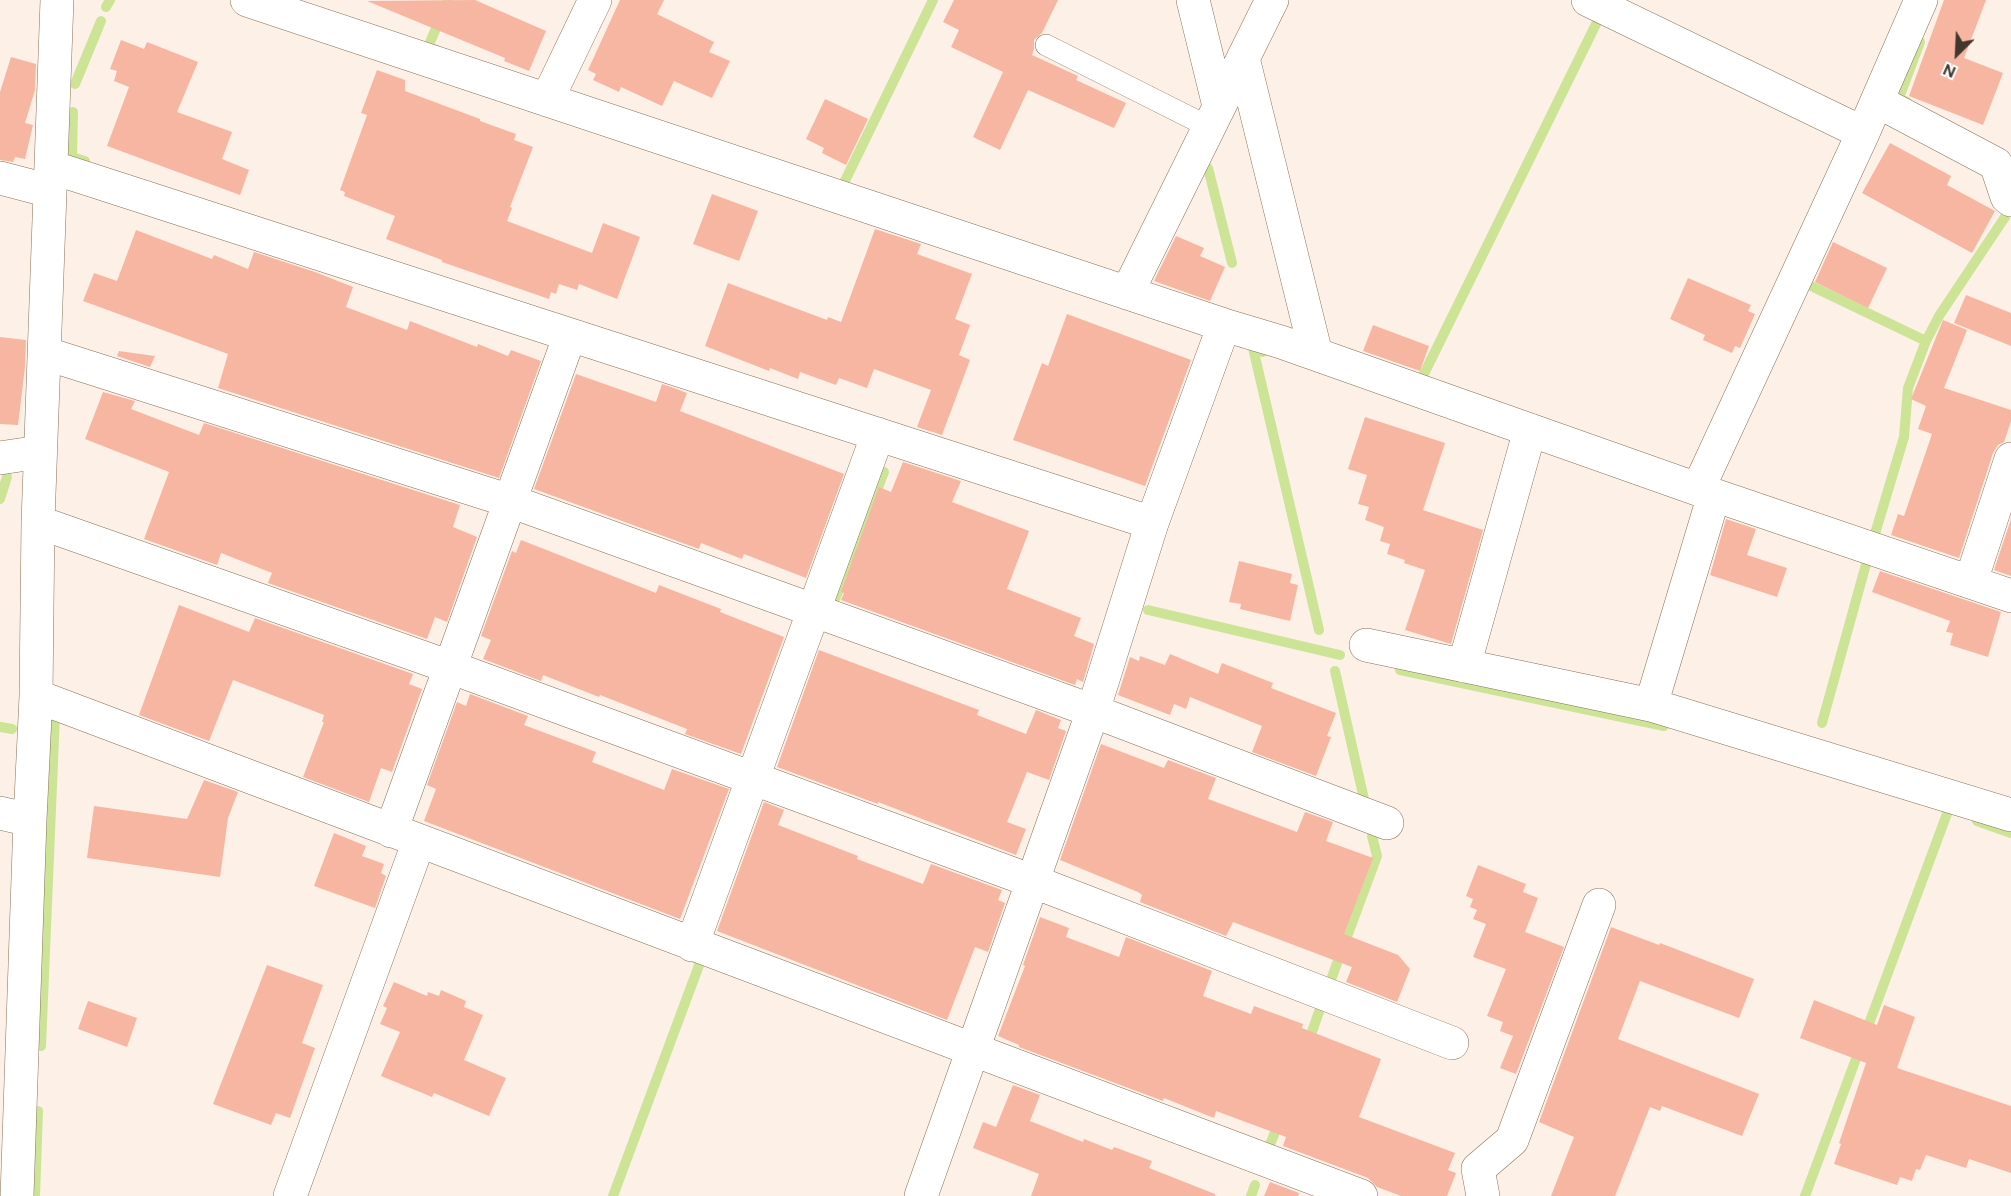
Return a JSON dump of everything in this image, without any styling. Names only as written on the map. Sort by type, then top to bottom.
[{"type":"street","points":[[17,1196],[15,816],[36,696],[40,452],[57,0]]},
{"type":"street","points":[[248,0],[1127,293],[1281,342],[1706,492],[2011,596]]},
{"type":"street","points":[[547,100],[595,0]]},
{"type":"street","points":[[1193,0],[1214,116]]},
{"type":"street","points":[[1127,293],[1272,0]]},
{"type":"street","points":[[1588,0],[1863,133]]},
{"type":"street","points":[[1652,705],[1706,492],[1921,0]]},
{"type":"street","points":[[1243,58],[1316,354]]},
{"type":"street","points":[[1877,101],[1996,164],[2007,197],[2011,200]]},
{"type":"street","points":[[0,178],[50,179],[570,335],[1152,523]]},
{"type":"street","points":[[921,1196],[1093,711],[1152,523],[1224,325]]},
{"type":"street","points":[[290,1196],[405,836],[450,667],[570,335]]},
{"type":"street","points":[[44,353],[510,501],[1093,711],[1387,824]]},
{"type":"street","points":[[1464,666],[1530,430]]},
{"type":"street","points":[[692,945],[878,434]]},
{"type":"street","points":[[0,458],[40,452]]},
{"type":"street","points":[[1971,581],[2011,459]]},
{"type":"street","points":[[38,522],[450,667],[1032,881],[1452,1043]]},
{"type":"street","points":[[1366,645],[1652,705],[2011,815]]},
{"type":"street","points":[[36,696],[1361,1196]]},
{"type":"street","points":[[1483,1196],[1478,1169],[1512,1140],[1599,905]]},
{"type":"lane","points":[[1046,45],[1214,116]]},
{"type":"building","points":[[475,0],[546,31],[529,71],[504,61],[505,58],[367,1]]},
{"type":"building","points":[[620,0],[664,0],[657,14],[714,42],[709,52],[730,61],[712,98],[674,81],[662,106],[621,87],[619,92],[593,80],[596,74],[588,70]]},
{"type":"building","points":[[954,0],[1058,0],[1042,33],[1034,40],[1032,55],[1078,76],[1076,80],[1126,103],[1114,128],[1028,90],[1000,150],[973,137],[1003,72],[951,47],[959,30],[943,22]]},
{"type":"building","points":[[1944,0],[1986,0],[1964,58],[2003,73],[1983,125],[1909,96]]},
{"type":"building","points":[[121,40],[144,49],[147,42],[198,62],[177,112],[232,132],[222,159],[249,170],[240,195],[107,146],[129,87],[114,81],[117,71],[110,69]]},
{"type":"building","points":[[11,57],[36,64],[35,90],[25,123],[33,125],[25,159],[15,157],[13,162],[0,160],[0,92]]},
{"type":"building","points":[[377,70],[405,80],[405,91],[516,134],[514,140],[533,147],[510,207],[512,208],[507,221],[592,253],[603,223],[640,237],[617,299],[579,284],[577,290],[559,284],[556,294],[551,292],[549,299],[442,262],[442,260],[386,239],[395,216],[344,196],[345,192],[340,190],[367,115],[361,113]]},
{"type":"building","points":[[825,99],[868,119],[846,165],[822,153],[824,148],[806,139]]},
{"type":"building","points":[[1890,143],[1951,176],[1947,185],[1995,211],[1972,253],[1862,193]]},
{"type":"building","points":[[712,194],[758,211],[739,261],[693,244]]},
{"type":"building","points":[[875,229],[921,244],[917,254],[972,274],[955,319],[970,325],[959,355],[970,360],[942,435],[917,427],[931,390],[874,369],[867,388],[839,378],[836,385],[800,372],[798,379],[770,368],[769,371],[705,346],[728,283],[827,320],[828,317],[841,322]]},
{"type":"building","points":[[136,230],[212,259],[214,255],[248,269],[254,252],[353,287],[346,307],[407,330],[410,321],[477,347],[478,344],[508,356],[511,350],[541,361],[499,478],[218,388],[228,354],[83,301],[94,273],[117,281]]},
{"type":"building","points":[[1176,236],[1204,248],[1200,256],[1225,267],[1210,301],[1154,281]]},
{"type":"building","points":[[1833,242],[1887,268],[1868,308],[1815,282]]},
{"type":"building","points":[[1688,278],[1751,305],[1748,311],[1755,314],[1740,348],[1735,346],[1732,353],[1703,340],[1705,335],[1670,319]]},
{"type":"building","points":[[1966,295],[2011,313],[2011,346],[1954,323]]},
{"type":"building","points":[[1067,314],[1191,360],[1145,486],[1013,440],[1042,363],[1048,366]]},
{"type":"building","points":[[1943,320],[1967,330],[1944,388],[2011,410],[2011,421],[2004,442],[1998,445],[1993,453],[1959,558],[1891,535],[1898,514],[1904,516],[1932,434],[1918,429],[1926,406],[1911,399]]},
{"type":"building","points":[[1373,325],[1429,346],[1420,371],[1363,351]]},
{"type":"building","points":[[0,337],[26,340],[18,425],[0,424]]},
{"type":"building","points":[[119,351],[155,356],[150,367],[117,356]]},
{"type":"building","points":[[576,374],[656,402],[662,384],[674,388],[687,393],[680,411],[844,474],[806,578],[744,554],[742,559],[701,543],[699,549],[534,489]]},
{"type":"building","points":[[103,392],[135,401],[131,409],[199,435],[204,423],[460,505],[453,527],[477,537],[447,622],[435,617],[427,639],[268,583],[272,573],[221,553],[217,565],[144,539],[169,472],[85,439]]},
{"type":"building","points":[[1365,417],[1445,443],[1423,510],[1483,530],[1451,644],[1405,630],[1425,570],[1387,554],[1390,544],[1380,541],[1384,527],[1365,520],[1369,507],[1358,504],[1367,475],[1348,469]]},
{"type":"building","points":[[903,462],[961,481],[952,502],[1029,531],[1007,589],[1081,618],[1074,636],[1094,644],[1083,682],[1077,679],[1075,685],[841,600],[844,593],[841,592],[879,487],[891,492]]},
{"type":"building","points":[[1726,519],[1756,529],[1747,555],[1787,568],[1777,597],[1710,575]]},
{"type":"building","points":[[2011,519],[2011,576],[1994,570]]},
{"type":"building","points":[[521,540],[656,593],[659,585],[784,637],[741,754],[685,734],[687,729],[600,695],[599,697],[543,675],[541,681],[483,659],[491,640],[481,636],[512,551],[516,553]]},
{"type":"building","points":[[1239,561],[1292,574],[1290,583],[1298,585],[1290,621],[1240,609],[1241,604],[1229,602]]},
{"type":"building","points":[[1880,571],[2001,612],[1988,657],[1950,645],[1953,633],[1946,632],[1950,621],[1872,592]]},
{"type":"building","points":[[179,605],[249,632],[255,618],[413,674],[409,684],[422,689],[392,772],[381,768],[369,802],[303,777],[324,722],[322,722],[324,715],[233,680],[209,741],[139,715]]},
{"type":"building","points":[[819,650],[979,710],[977,715],[1026,734],[1036,710],[1061,720],[1058,728],[1066,731],[1049,780],[1027,772],[1007,822],[1026,829],[1016,855],[878,802],[878,804],[777,767]]},
{"type":"building","points":[[1170,654],[1218,674],[1222,663],[1273,683],[1271,688],[1336,713],[1327,736],[1331,737],[1316,776],[1252,752],[1262,726],[1190,697],[1186,709],[1174,704],[1170,715],[1118,695],[1130,657],[1139,661],[1140,656],[1165,665]]},
{"type":"building","points":[[470,694],[528,716],[524,725],[596,752],[592,762],[664,790],[672,769],[729,789],[680,919],[424,821],[436,789],[427,785],[457,702],[466,706]]},
{"type":"building","points":[[1101,744],[1164,768],[1168,760],[1216,778],[1208,799],[1297,832],[1305,812],[1333,822],[1326,841],[1373,858],[1344,934],[1398,955],[1410,969],[1397,1002],[1346,982],[1352,967],[1233,922],[1226,936],[1140,902],[1142,895],[1138,892],[1060,860]]},
{"type":"building","points":[[204,780],[238,792],[228,818],[220,877],[87,858],[94,806],[187,819]]},
{"type":"building","points":[[764,802],[784,810],[778,825],[923,884],[931,864],[1002,890],[998,900],[1005,903],[988,952],[975,947],[947,1020],[717,931]]},
{"type":"building","points":[[334,833],[366,846],[362,856],[384,864],[381,873],[386,876],[375,908],[314,886]]},
{"type":"building","points":[[1478,865],[1526,884],[1523,892],[1538,898],[1525,932],[1564,947],[1516,1074],[1500,1068],[1513,1036],[1500,1031],[1503,1022],[1487,1016],[1506,969],[1473,957],[1486,924],[1473,919],[1477,910],[1470,907],[1473,899],[1466,896]]},
{"type":"building","points":[[1040,917],[1069,928],[1066,937],[1119,957],[1126,937],[1212,971],[1203,996],[1251,1014],[1254,1006],[1303,1024],[1302,1028],[1381,1059],[1359,1117],[1455,1153],[1448,1170],[1456,1173],[1447,1196],[1401,1196],[1377,1187],[1368,1178],[1283,1146],[1286,1137],[1216,1111],[1214,1118],[1164,1098],[1163,1101],[1019,1047],[998,1036],[1025,966],[1023,965]]},
{"type":"building","points":[[1611,927],[1754,979],[1739,1018],[1640,981],[1618,1039],[1759,1094],[1742,1136],[1662,1106],[1660,1111],[1650,1107],[1615,1196],[1551,1196],[1574,1137],[1539,1122]]},
{"type":"building","points":[[267,965],[323,985],[302,1043],[315,1048],[290,1118],[276,1113],[271,1125],[213,1104]]},
{"type":"building","points":[[394,982],[427,996],[428,992],[439,996],[441,990],[466,1001],[464,1007],[483,1015],[464,1060],[506,1078],[489,1116],[434,1093],[432,1097],[381,1076],[400,1032],[380,1024],[387,1008],[383,1006]]},
{"type":"building","points":[[1814,1000],[1877,1025],[1884,1005],[1915,1017],[1897,1068],[2011,1106],[2011,1173],[1969,1159],[1966,1168],[1926,1155],[1920,1170],[1916,1169],[1912,1181],[1900,1177],[1897,1185],[1834,1164],[1866,1063],[1800,1038]]},
{"type":"building","points":[[88,1001],[137,1018],[127,1047],[78,1029]]},
{"type":"building","points":[[1013,1085],[1040,1095],[1030,1121],[1083,1142],[1084,1139],[1112,1150],[1114,1147],[1152,1161],[1149,1168],[1215,1194],[1215,1196],[1031,1196],[1039,1174],[973,1148],[983,1122],[996,1127]]},
{"type":"building","points":[[1270,1182],[1299,1193],[1298,1196],[1264,1196]]},
{"type":"waterway","points":[[106,7],[110,0]]},
{"type":"waterway","points":[[437,50],[428,47],[448,0]]},
{"type":"waterway","points":[[842,187],[933,0]]},
{"type":"waterway","points":[[75,84],[101,21]]},
{"type":"waterway","points":[[1420,382],[1597,22]]},
{"type":"waterway","points":[[1907,102],[1899,98],[1920,42]]},
{"type":"waterway","points":[[73,112],[72,157],[85,161]]},
{"type":"waterway","points":[[1208,168],[1232,263]]},
{"type":"waterway","points":[[1874,537],[1904,437],[1908,388],[1926,341],[1939,316],[2005,217]]},
{"type":"waterway","points":[[1805,283],[1926,341]]},
{"type":"waterway","points":[[1263,352],[1253,348],[1319,630]]},
{"type":"waterway","points":[[836,597],[884,472]]},
{"type":"waterway","points":[[0,499],[7,477]]},
{"type":"waterway","points":[[1822,723],[1868,557]]},
{"type":"waterway","points":[[1148,610],[1340,655]]},
{"type":"waterway","points":[[1400,670],[1664,726]]},
{"type":"waterway","points":[[1335,671],[1364,799]]},
{"type":"waterway","points":[[41,1046],[55,715]]},
{"type":"waterway","points":[[0,727],[12,729]]},
{"type":"waterway","points":[[1805,1196],[1948,811]]},
{"type":"waterway","points":[[1977,821],[2011,833]]},
{"type":"waterway","points":[[1332,977],[1377,856],[1372,836]]},
{"type":"waterway","points":[[613,1196],[701,960],[692,957]]},
{"type":"waterway","points":[[1308,1043],[1321,1006]]},
{"type":"waterway","points":[[35,1196],[38,1111]]},
{"type":"waterway","points":[[1271,1142],[1280,1120]]},
{"type":"waterway","points":[[1251,1196],[1255,1185]]}]
